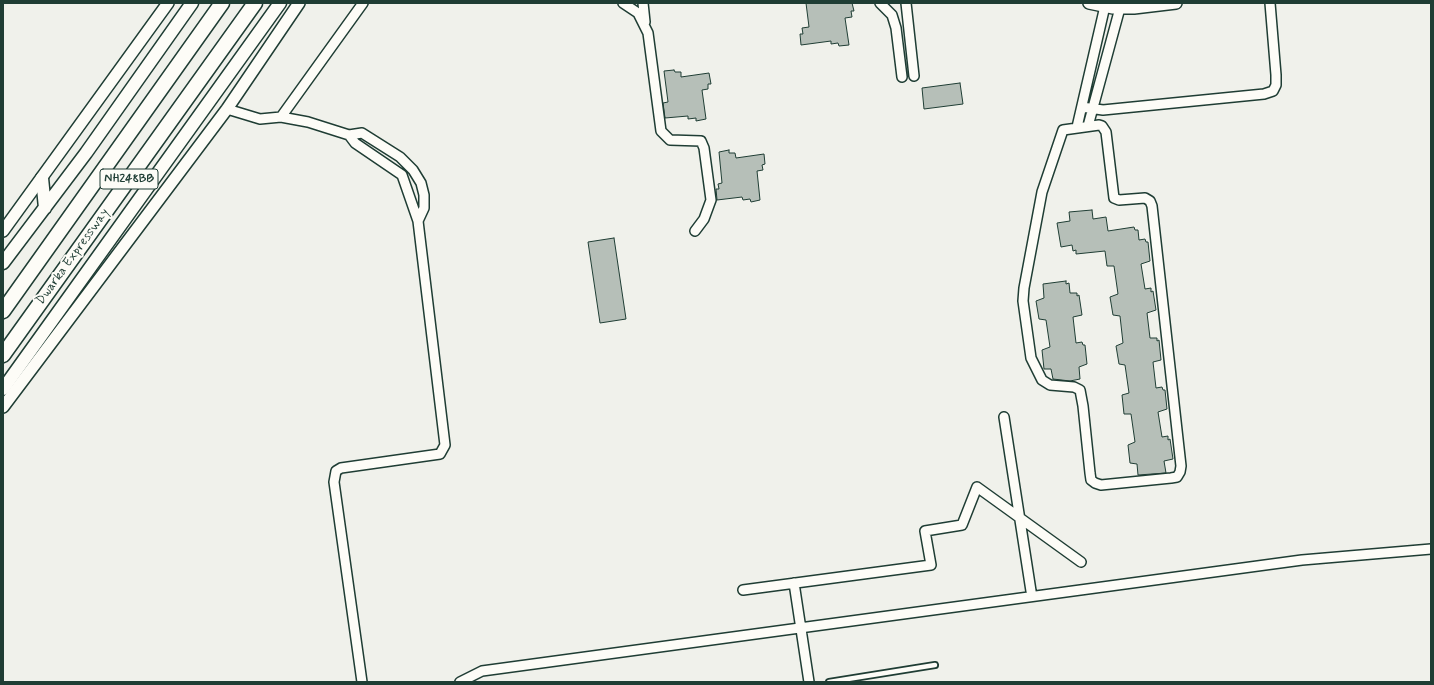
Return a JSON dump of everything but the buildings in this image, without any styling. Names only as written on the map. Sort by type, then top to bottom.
[{"type":"highway","name":"Dwarka Expressway","points":[[3,311],[222,3]]},
{"type":"highway","name":"Dwarka Expressway","points":[[3,355],[255,3]]},
{"type":"main road","points":[[6,260],[86,153],[192,3]]},
{"type":"main road","points":[[3,389],[280,3]]},
{"type":"main road","points":[[42,178],[44,208]]},
{"type":"street","points":[[3,231],[168,3]]},
{"type":"street","points":[[3,407],[227,109],[299,3]]},
{"type":"street","points":[[281,117],[363,3]]},
{"type":"street","points":[[623,3],[638,13],[648,32],[661,131],[665,136],[675,141],[701,141],[704,148],[711,200],[704,219],[695,231]]},
{"type":"street","points":[[643,3],[645,25]]},
{"type":"street","points":[[880,3],[892,15],[896,28],[902,77]]},
{"type":"street","points":[[906,3],[914,76]]},
{"type":"street","points":[[1090,3],[1120,8],[1176,3]]},
{"type":"street","points":[[1082,108],[1103,110],[1273,92],[1276,85],[1276,80],[1270,3]]},
{"type":"street","points":[[1077,127],[1105,6]]},
{"type":"street","points":[[1088,126],[1120,8]]},
{"type":"street","points":[[227,109],[260,119],[281,117],[325,126],[349,135],[362,133],[400,157],[413,170],[421,183],[424,195],[424,208],[418,221]]},
{"type":"street","points":[[1088,126],[1102,126],[1106,132],[1114,198],[1119,200],[1145,198],[1150,201],[1152,206],[1181,466],[1180,472],[1177,476],[1171,478],[1101,485],[1091,480],[1080,390],[1074,386],[1050,385],[1042,380],[1031,358],[1023,301],[1024,288],[1041,200],[1062,132],[1066,128],[1088,126]]},
{"type":"street","points":[[349,135],[355,143],[402,175],[418,221],[446,445],[440,454],[341,468],[336,471],[334,476],[362,682]]},
{"type":"street","points":[[1004,417],[1031,591]]},
{"type":"street","points":[[743,590],[931,565],[925,531],[962,525],[977,487],[1081,562]]},
{"type":"street","points":[[460,682],[482,671],[1302,560],[1431,549]]},
{"type":"street","points":[[794,583],[809,682]]},
{"type":"lane","points":[[829,682],[935,665]]}]
